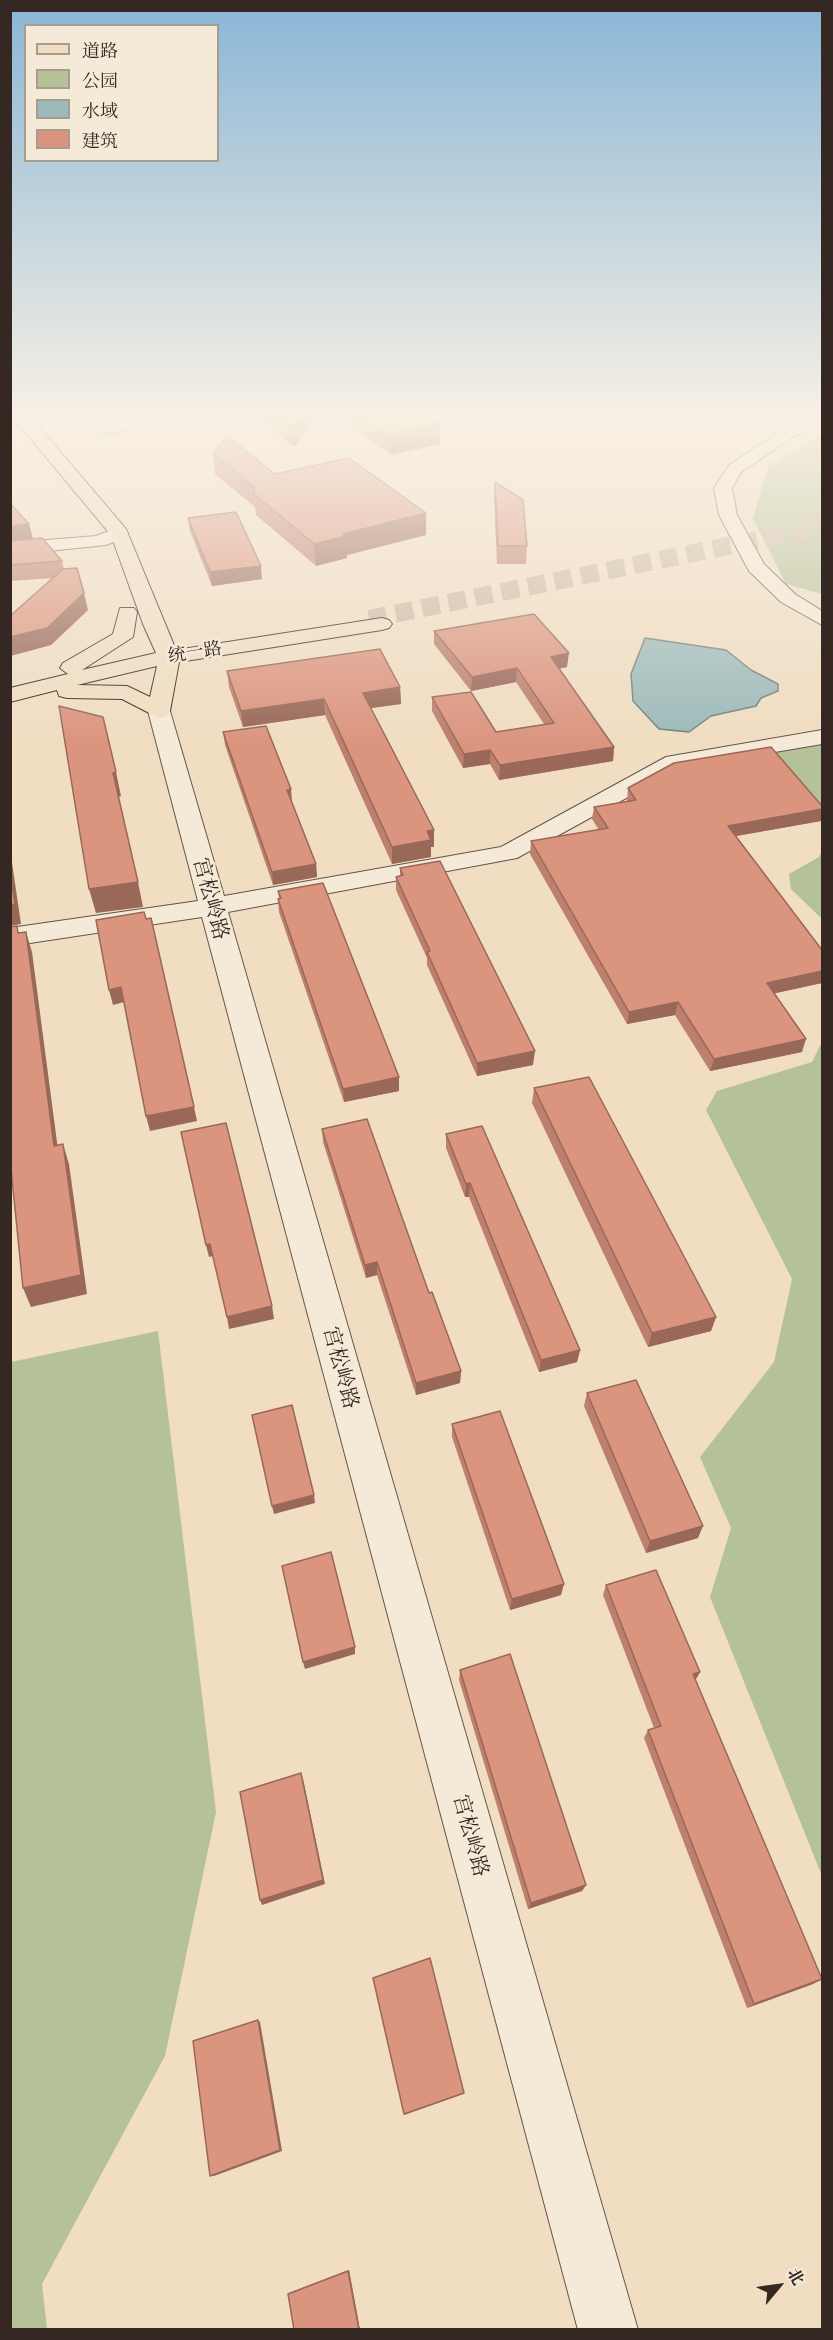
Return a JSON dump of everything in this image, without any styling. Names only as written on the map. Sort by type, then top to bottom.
[{"type":"main road","points":[[86,523],[99,541],[109,561]]},
{"type":"main road","points":[[15,690],[91,690],[127,693],[159,711],[167,654],[118,533],[110,523]]},
{"type":"main road","name":"宫松岭路","points":[[120,592],[145,657],[159,711]]},
{"type":"main road","points":[[71,668],[123,636],[127,612]]},
{"type":"main road","name":"统一路","points":[[15,690],[71,668],[167,654],[375,621],[213,644],[167,654]]},
{"type":"main road","points":[[153,624],[176,636],[213,644]]},
{"type":"main road","name":"统一路","points":[[15,690],[145,657]]},
{"type":"street","points":[[733,523],[756,567],[789,598],[822,620]]},
{"type":"street","points":[[10,549],[99,541],[118,533]]},
{"type":"street","name":"宫松岭路","points":[[159,711],[594,2284],[609,2330]]},
{"type":"street","points":[[10,937],[212,907],[508,854],[674,762],[822,737]]},
{"type":"green space","points":[[755,523],[822,523],[822,594],[786,584]]},
{"type":"green space","points":[[822,744],[822,812],[774,752]]},
{"type":"green space","points":[[822,850],[822,917],[820,917],[791,889],[789,874],[819,857]]},
{"type":"green space","points":[[822,1042],[822,1876],[710,1597],[731,1528],[700,1457],[774,1362],[792,1279],[706,1110],[717,1091],[812,1062]]},
{"type":"green space","points":[[158,1331],[216,1812],[165,2056],[42,2284],[47,2329],[11,2329],[11,1362]]},
{"type":"water","points":[[645,638],[726,650],[751,670],[778,684],[778,691],[761,698],[756,706],[711,716],[689,732],[659,729],[633,701],[631,674]]},
{"type":"building","points":[[10,523],[29,524],[10,526]]},
{"type":"building","points":[[190,523],[241,523],[261,566],[210,572]]},
{"type":"building","points":[[289,523],[386,523],[343,534],[346,536],[314,544]]},
{"type":"building","points":[[497,523],[525,523],[527,546],[498,546]]},
{"type":"building","points":[[42,538],[62,561],[10,565],[10,541]]},
{"type":"building","points":[[77,568],[84,593],[47,628],[10,637],[10,616],[63,569]]},
{"type":"building","points":[[534,614],[569,653],[551,657],[614,747],[500,765],[490,750],[464,754],[432,697],[471,692],[496,732],[554,723],[517,668],[472,677],[434,631]]},
{"type":"building","points":[[380,649],[400,687],[363,693],[434,830],[427,831],[431,840],[392,847],[324,699],[241,711],[227,671]]},
{"type":"building","points":[[59,706],[103,717],[116,772],[113,773],[138,882],[89,889]]},
{"type":"building","points":[[266,726],[291,789],[287,790],[316,864],[272,872],[223,732]]},
{"type":"building","points":[[771,747],[822,806],[822,809],[728,826],[822,950],[822,971],[767,983],[806,1039],[714,1059],[678,1002],[629,1012],[531,841],[608,828],[594,807],[636,800],[628,788],[674,763]]},
{"type":"building","points":[[440,861],[535,1051],[477,1063],[396,877],[403,875],[400,868]]},
{"type":"building","points":[[10,873],[15,904],[10,905]]},
{"type":"building","points":[[323,883],[399,1077],[343,1089],[278,899],[281,898],[278,891]]},
{"type":"building","points":[[144,912],[146,919],[151,918],[194,1107],[146,1116],[121,987],[109,990],[96,920]]},
{"type":"building","points":[[17,926],[18,933],[26,932],[54,1146],[63,1144],[81,1275],[23,1288],[10,1159],[10,927]]},
{"type":"building","points":[[589,1077],[716,1317],[652,1333],[534,1088]]},
{"type":"building","points":[[367,1119],[429,1293],[432,1292],[461,1371],[416,1383],[377,1262],[365,1265],[322,1129]]},
{"type":"building","points":[[226,1123],[272,1306],[227,1317],[210,1244],[206,1245],[181,1132]]},
{"type":"building","points":[[482,1126],[580,1350],[541,1360],[470,1183],[466,1184],[446,1134]]},
{"type":"building","points":[[636,1380],[703,1526],[650,1541],[587,1393]]},
{"type":"building","points":[[292,1405],[314,1495],[272,1506],[252,1415]]},
{"type":"building","points":[[500,1411],[564,1584],[512,1599],[452,1424]]},
{"type":"building","points":[[331,1552],[355,1647],[303,1662],[282,1566]]},
{"type":"building","points":[[656,1570],[700,1672],[693,1674],[822,1979],[754,2004],[648,1730],[661,1726],[606,1585]]},
{"type":"building","points":[[510,1654],[586,1885],[531,1903],[460,1670]]},
{"type":"building","points":[[301,1773],[323,1880],[260,1900],[240,1792]]},
{"type":"building","points":[[430,1958],[464,2093],[404,2114],[373,1978]]},
{"type":"building","points":[[258,2020],[280,2150],[210,2176],[193,2041]]},
{"type":"building","points":[[348,2271],[359,2330],[294,2330],[288,2294]]},
{"type":"tunnel","points":[[369,619],[822,527]]}]
